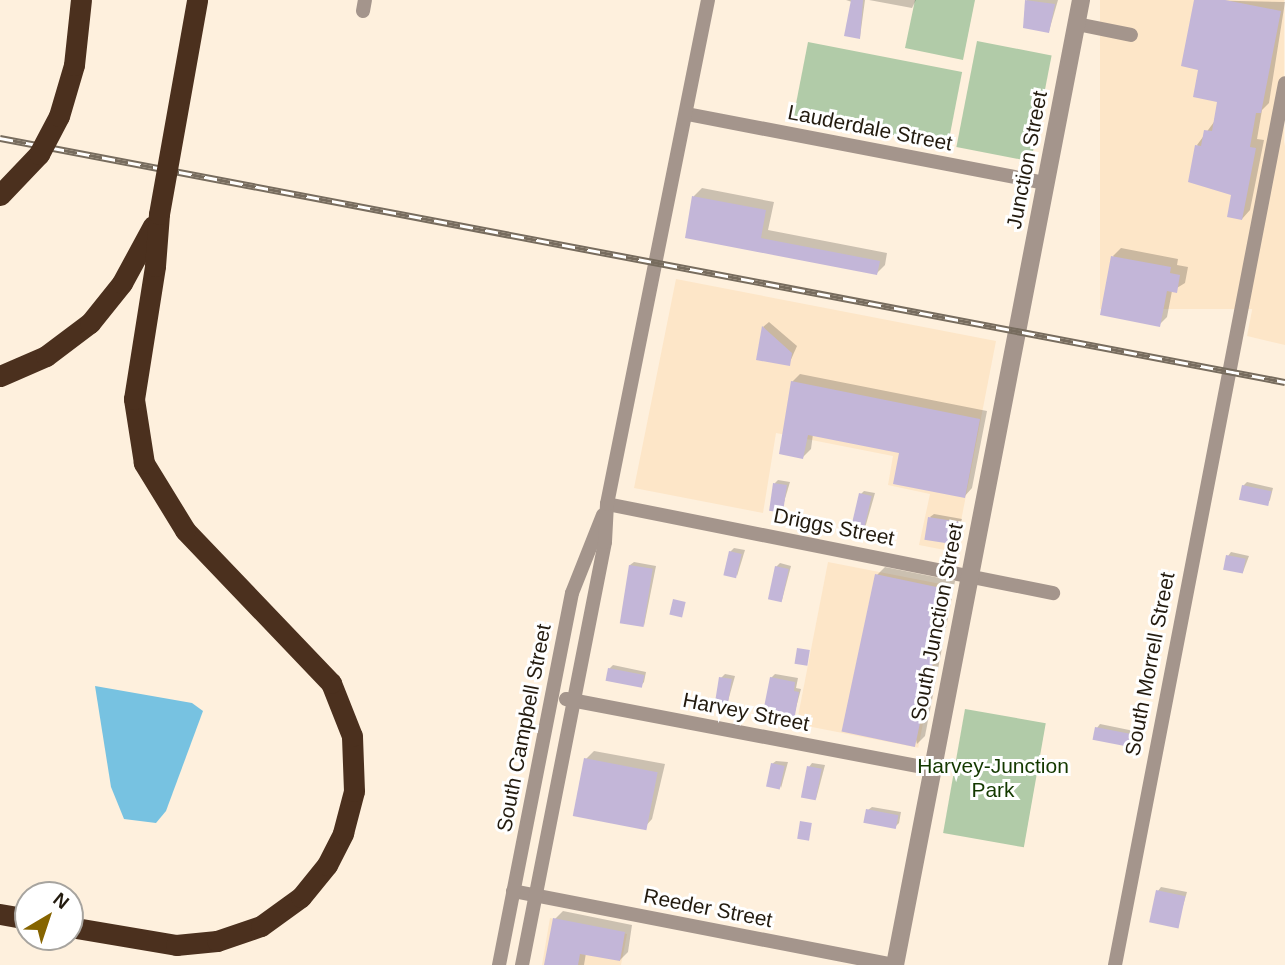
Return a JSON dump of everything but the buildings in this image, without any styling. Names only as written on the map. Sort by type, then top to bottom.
[{"type":"highway","points":[[0,195],[39,154],[59,116],[74,65],[81,0]]},
{"type":"highway","points":[[84,929],[176,945],[217,942],[251,931],[285,910],[319,877],[338,845],[354,791],[352,736],[331,683],[185,530],[144,463],[134,399],[155,265],[159,214],[197,0]]},
{"type":"highway","points":[[0,376],[54,351],[99,313],[131,268],[159,214]]},
{"type":"street","name":"South Campbell Street","points":[[522,965],[605,542],[607,504],[658,262],[708,0]]},
{"type":"street","name":"Junction Street","points":[[1017,330],[1081,0]]},
{"type":"street","points":[[1077,24],[1131,34]]},
{"type":"street","name":"South Morrell Street","points":[[1115,965],[1285,83]]},
{"type":"street","name":"Lauderdale Street","points":[[687,114],[1045,183]]},
{"type":"street","name":"South Junction Street","points":[[895,965],[1017,330]]},
{"type":"street","name":"South Campbell Street","points":[[499,965],[572,593],[607,504]]},
{"type":"street","name":"Driggs Street","points":[[607,504],[970,574],[1054,593]]},
{"type":"street","name":"Harvey Street","points":[[552,696],[932,769]]},
{"type":"street","name":"Reeder Street","points":[[513,891],[895,965]]},
{"type":"shaded area","points":[[1100,0],[1284,0],[1284,309],[1100,309]]},
{"type":"shaded area","points":[[1285,141],[1285,345],[1247,336]]},
{"type":"shaded area","points":[[676,279],[996,341],[955,552],[919,545],[930,494],[888,485],[893,456],[776,433],[763,513],[634,488]]},
{"type":"shaded area","points":[[828,562],[950,586],[918,748],[797,724]]},
{"type":"shaded area","points":[[550,918],[627,934],[621,965],[542,965]]},
{"type":"green space","points":[[915,0],[975,0],[963,60],[905,48]]},
{"type":"green space","points":[[977,41],[1052,56],[1031,162],[956,147]]},
{"type":"green space","points":[[808,42],[962,72],[948,146],[794,116]]},
{"type":"green space","name":"Harvey-Junction Park","points":[[965,709],[1046,723],[1024,847],[943,833]]},
{"type":"water","points":[[95,686],[192,703],[203,711],[166,811],[156,823],[124,819],[111,787]]},
{"type":"railway","points":[[0,138],[1285,382]]}]
